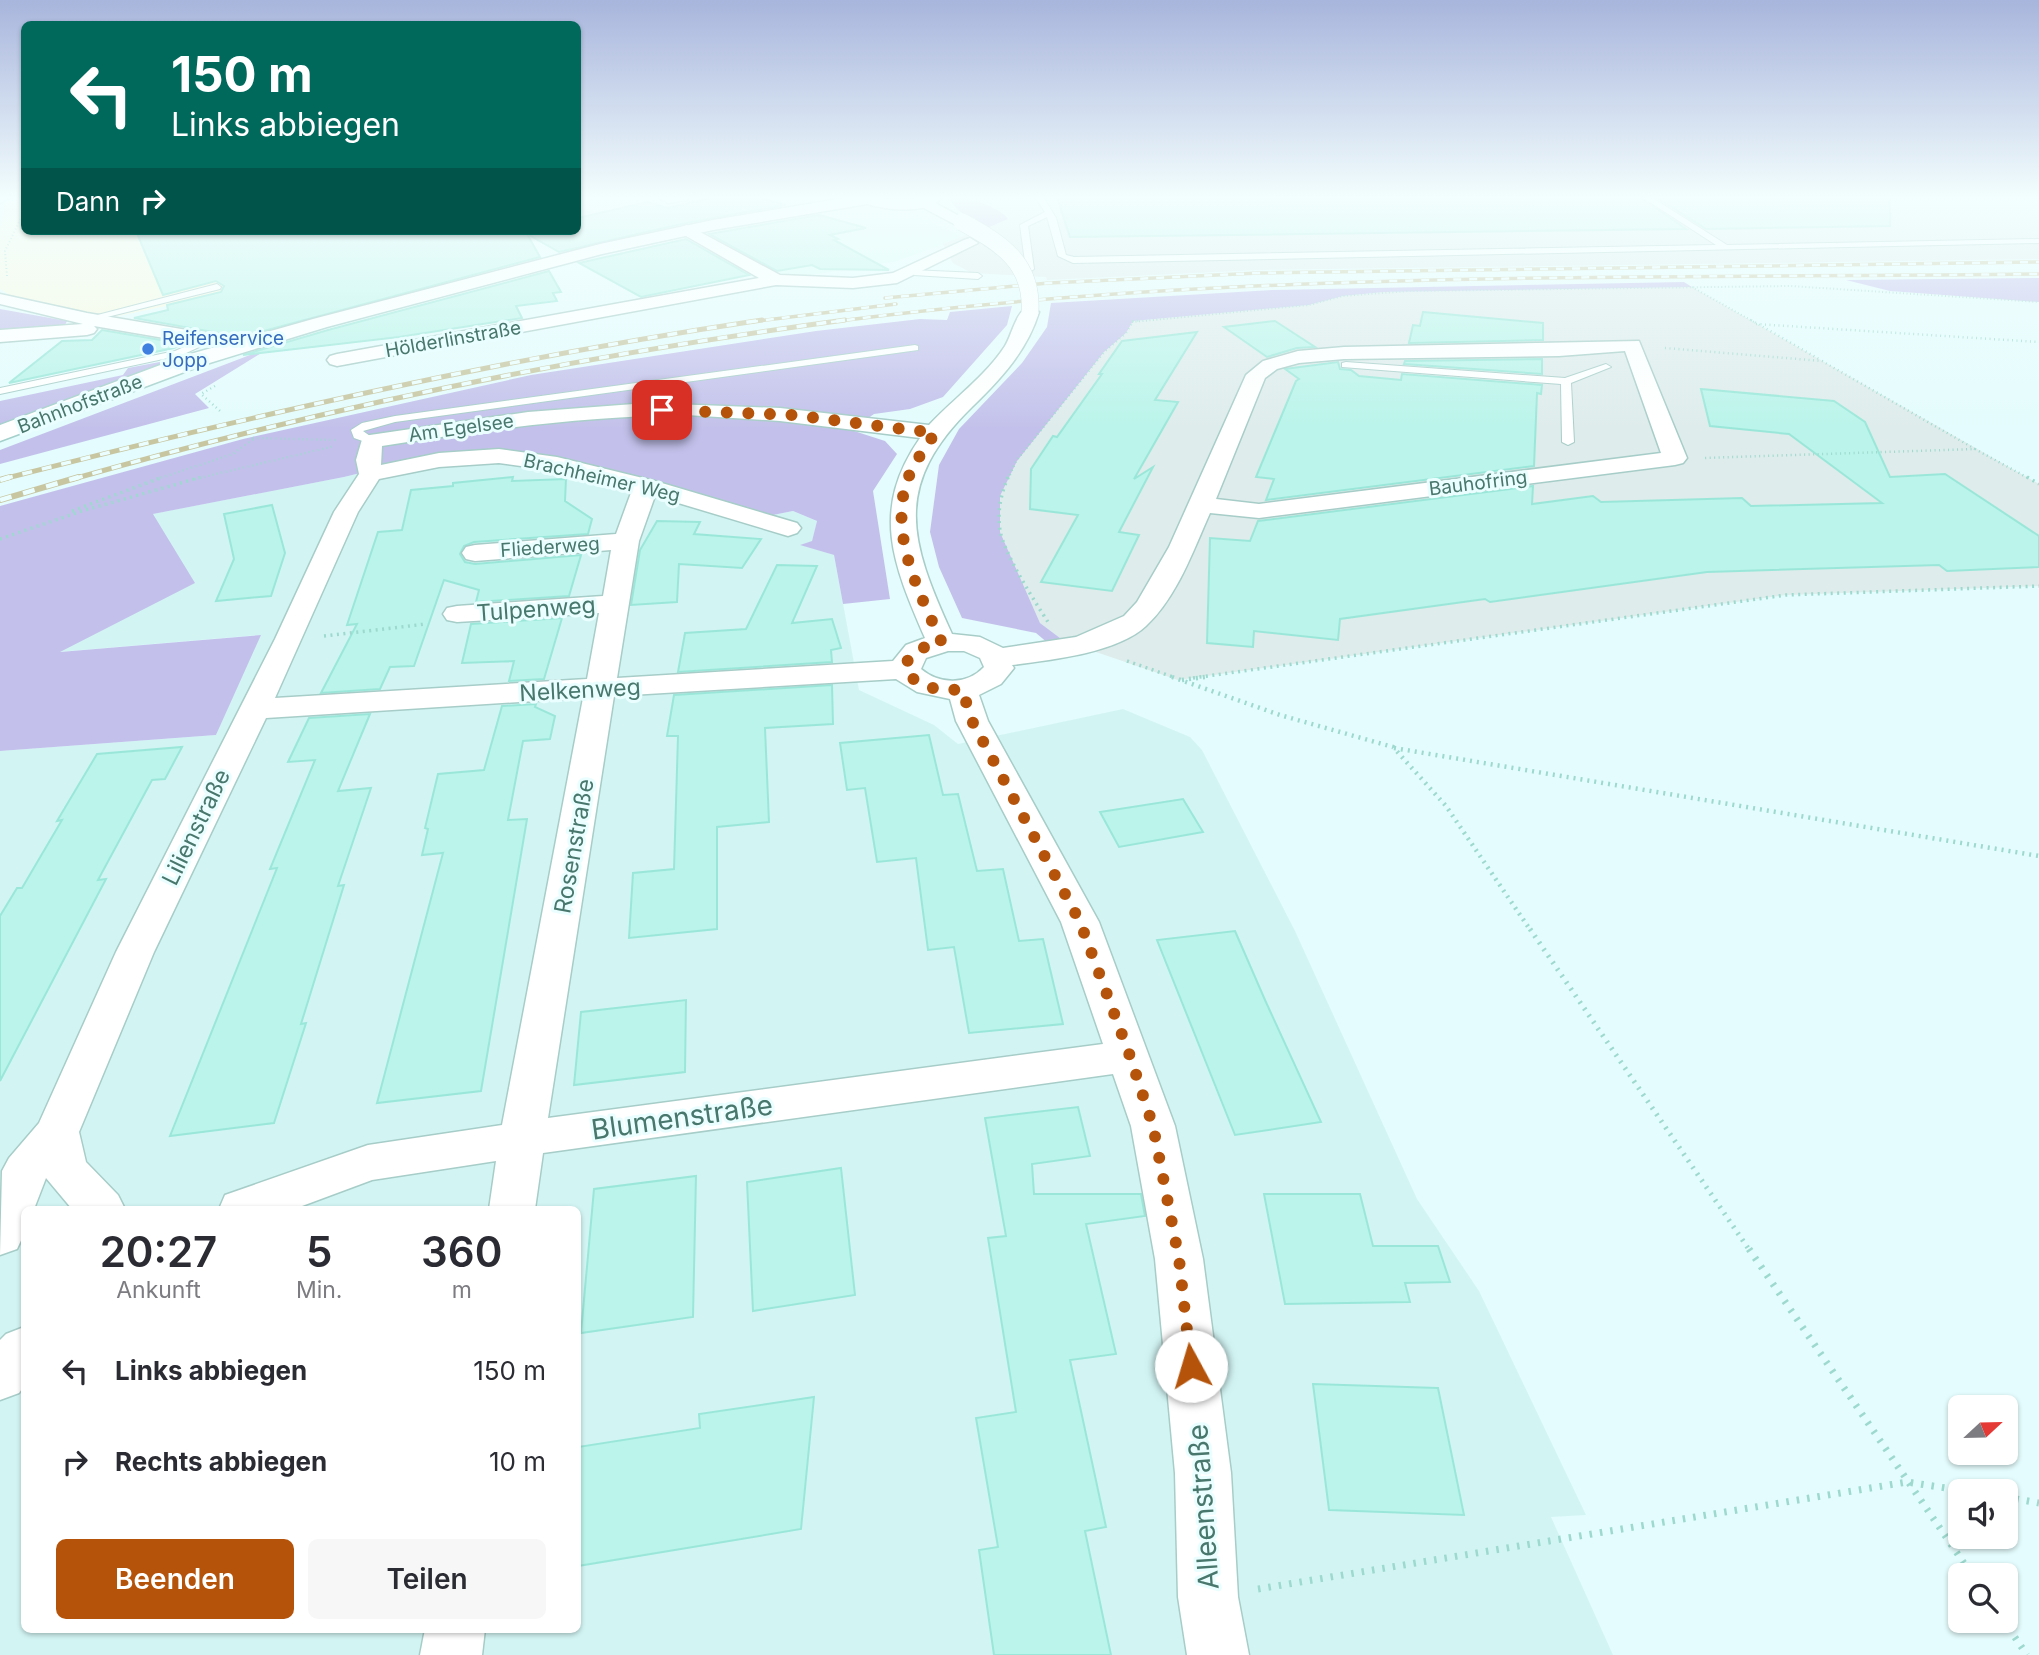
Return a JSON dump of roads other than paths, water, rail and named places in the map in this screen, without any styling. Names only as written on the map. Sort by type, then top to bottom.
[{"type":"main road","name":"Bahnhofstraße","points":[[0,434],[240,345],[502,274]]},
{"type":"street","name":"Hölderlinstraße","points":[[766,274],[776,280]]},
{"type":"street","name":"Hölderlinstraße","points":[[337,360],[776,280],[864,283],[908,274]]},
{"type":"street","points":[[942,643],[907,560],[902,518],[904,491],[914,465],[935,433],[1012,353],[1026,329],[1031,292],[1026,274]]},
{"type":"street","points":[[0,299],[87,318],[240,345]]},
{"type":"street","points":[[0,336],[138,326]]},
{"type":"street","points":[[996,658],[1083,644],[1111,636],[1137,621],[1152,604],[1256,376],[1270,365],[1298,357],[1344,353],[1559,350],[1632,345],[1646,382]]},
{"type":"street","points":[[1559,350],[1646,382]]},
{"type":"street","name":"Bauhofring","points":[[1199,505],[1259,511],[1675,458],[1646,382]]},
{"type":"street","name":"Am Egelsee","points":[[371,458],[468,426],[568,415],[685,409],[793,415],[935,433]]},
{"type":"street","name":"Brachheimer Weg","points":[[371,458],[439,460],[499,456],[557,464],[646,486],[788,528]]},
{"type":"street","name":"Lilienstraße","points":[[0,1235],[25,1171],[57,1132],[135,952],[254,709],[371,458]]},
{"type":"street","name":"Rosenstraße","points":[[512,1206],[626,541],[646,486]]},
{"type":"street","name":"Fliederweg","points":[[475,553],[626,541]]},
{"type":"street","name":"Tulpenweg","points":[[457,614],[615,604]]},
{"type":"street","points":[[942,643],[970,643],[983,647],[996,658],[999,668],[994,676],[985,683],[962,689],[938,689],[924,685],[913,679],[906,669],[909,657],[917,650],[942,643]]},
{"type":"street","name":"Nelkenweg","points":[[254,709],[906,669]]},
{"type":"street","name":"Alleenstraße","points":[[962,689],[972,721],[1080,922],[1153,1126],[1179,1259],[1203,1473],[1208,1597],[1218,1655]]},
{"type":"street","name":"Blumenstraße","points":[[250,1206],[368,1163],[522,1139],[1130,1056]]},
{"type":"street","points":[[57,1132],[65,1170],[98,1206]]},
{"type":"street","points":[[0,1376],[21,1353]]},
{"type":"street","points":[[451,1655],[454,1633]]},
{"type":"lane","points":[[950,274],[978,276]]},
{"type":"lane","points":[[87,318],[217,287]]},
{"type":"lane","points":[[0,391],[178,353],[211,338]]},
{"type":"lane","points":[[371,458],[357,430],[366,425],[395,419],[915,348]]},
{"type":"lane","points":[[1346,365],[1566,381],[1606,367]]},
{"type":"lane","points":[[1566,381],[1568,442]]},
{"type":"railway","points":[[885,298],[1049,283],[1233,274]]},
{"type":"railway","points":[[831,322],[981,305],[1283,285],[1586,277],[2004,274]]},
{"type":"railway","points":[[750,322],[896,304]]},
{"type":"railway","points":[[5,479],[286,411],[476,370],[762,320]]},
{"type":"railway","points":[[831,322],[845,320]]},
{"type":"railway","points":[[73,479],[264,429],[456,386],[650,349],[831,322]]},
{"type":"railway","points":[[5,479],[10,477]]},
{"type":"railway","points":[[0,500],[79,477]]},
{"type":"railway","points":[[0,480],[5,479]]},
{"type":"place","name":"Reifenservice Jopp","points":[[148,349]]}]
